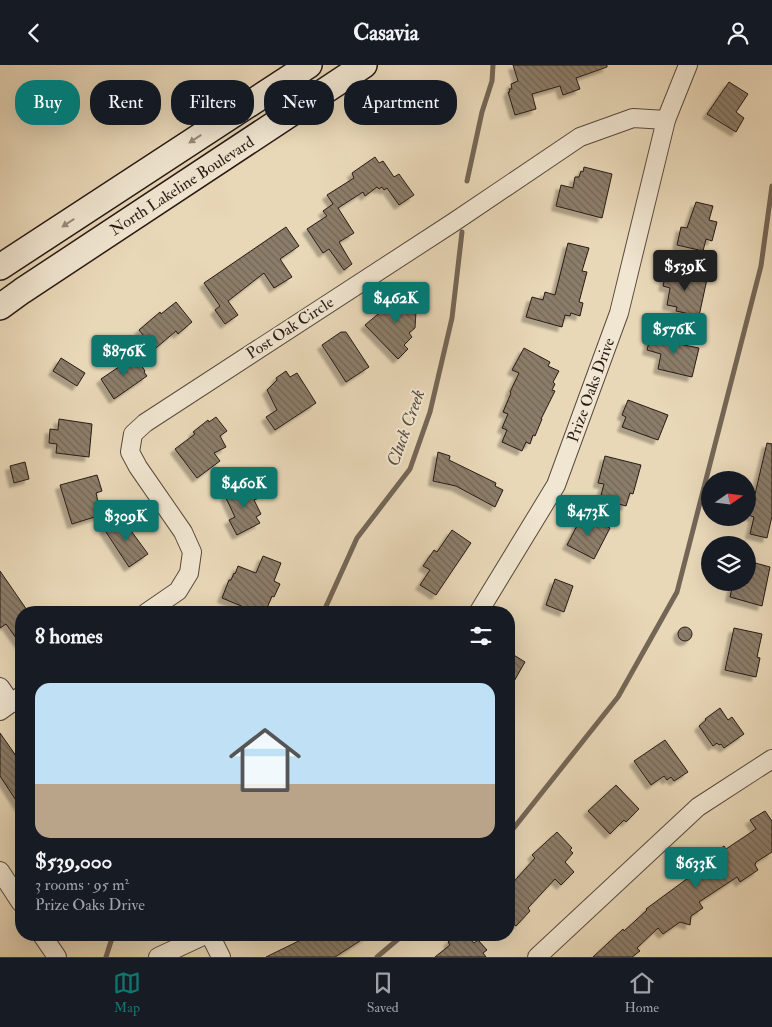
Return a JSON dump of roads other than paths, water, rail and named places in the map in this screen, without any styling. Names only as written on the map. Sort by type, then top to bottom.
[{"type":"main road","name":"North Lakeline Boulevard","points":[[0,267],[309,65]]},
{"type":"main road","name":"North Lakeline Boulevard","points":[[0,307],[364,65]]},
{"type":"main road","points":[[109,196],[125,224]]},
{"type":"street","name":"Prize Oaks Drive","points":[[482,606],[556,485],[619,313],[666,120],[688,65]]},
{"type":"street","name":"Post Oak Circle","points":[[156,606],[178,591],[189,573],[192,552],[183,532],[138,467],[130,452],[132,434],[145,423],[454,222],[580,137],[633,118],[666,120]]},
{"type":"street","points":[[0,687],[11,703]]},
{"type":"street","points":[[538,957],[698,807],[772,759]]},
{"type":"street","points":[[0,871],[15,894]]},
{"type":"street","points":[[46,941],[57,957]]},
{"type":"street","points":[[158,957],[192,941]]},
{"type":"street","points":[[213,941],[221,957]]},
{"type":"waterway","name":"Cluck Creek","points":[[467,181],[482,112],[492,81],[493,65]]},
{"type":"waterway","points":[[515,826],[618,697],[677,592],[761,266],[772,186]]},
{"type":"waterway","name":"Cluck Creek","points":[[326,606],[357,538],[410,469],[430,412],[452,318],[462,232]]},
{"type":"waterway","name":"Cluck Creek","points":[[106,957],[111,941]]},
{"type":"waterway","points":[[377,957],[396,941]]}]
